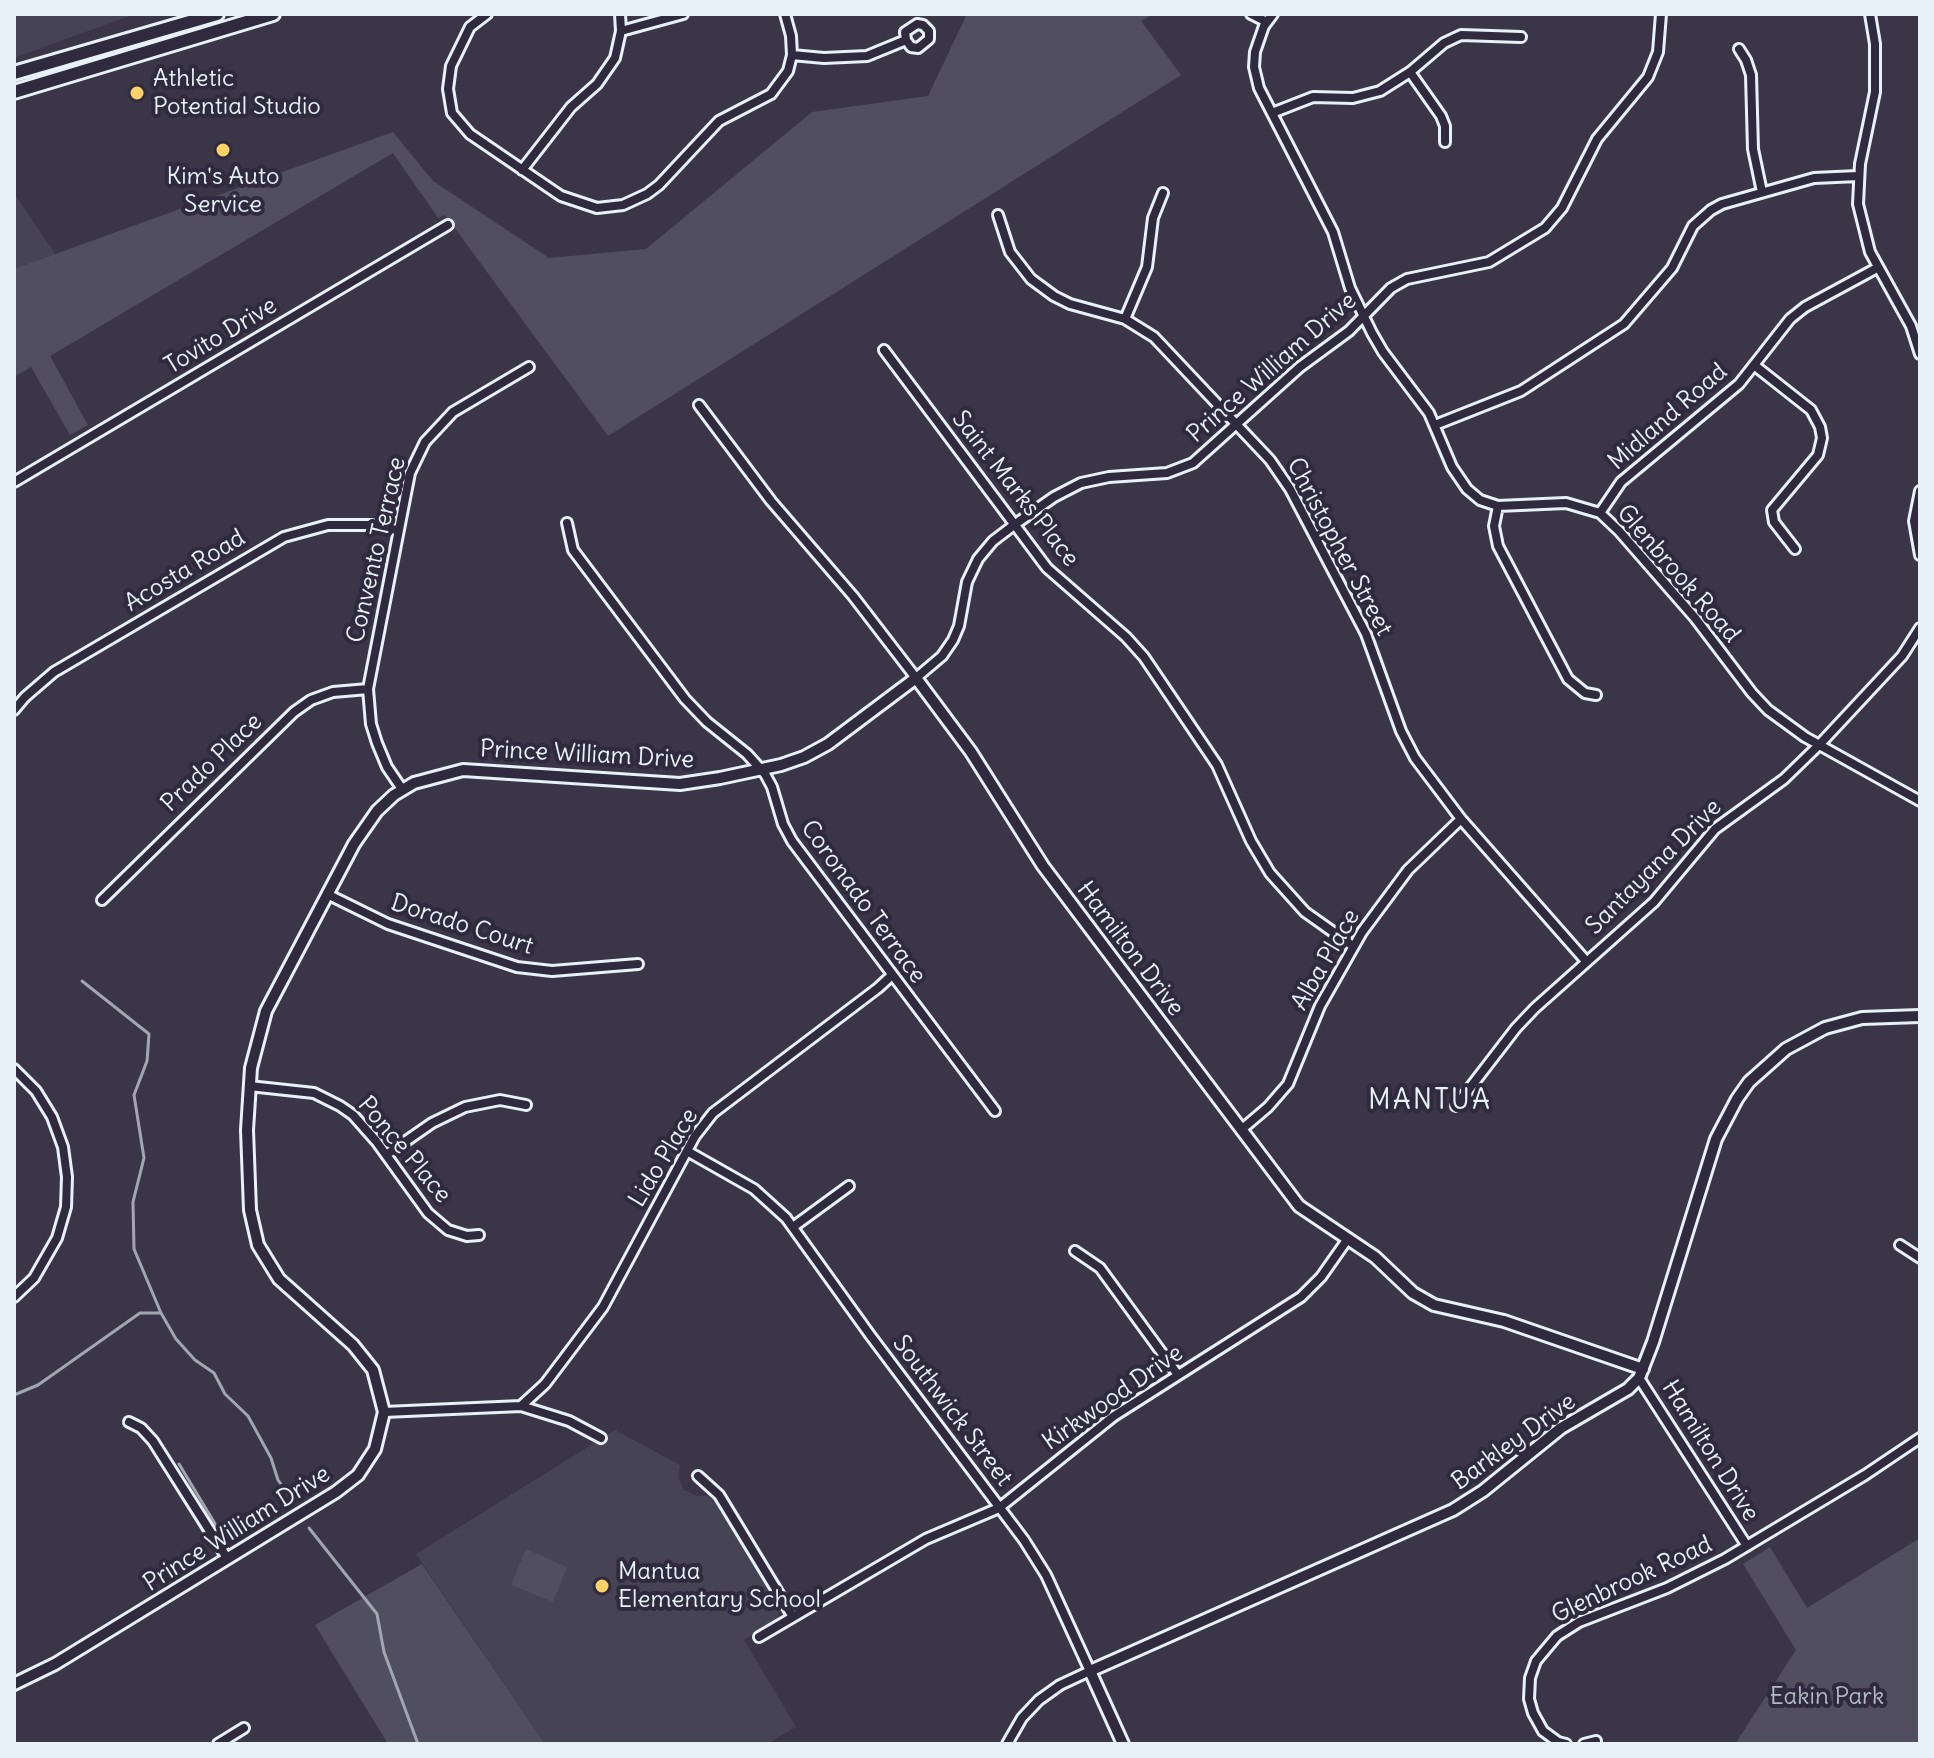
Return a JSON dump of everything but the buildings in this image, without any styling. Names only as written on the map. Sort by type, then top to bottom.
[{"type":"main road","points":[[14,73],[217,14]]},
{"type":"main road","points":[[14,92],[273,14]]},
{"type":"street","points":[[487,14],[470,27],[451,66],[448,89],[452,113],[470,134],[561,196],[597,208],[623,205],[647,194],[719,121],[771,94],[788,71],[792,55],[785,14]]},
{"type":"street","points":[[522,170],[571,107],[597,84],[615,58],[621,31],[620,14]]},
{"type":"street","points":[[621,31],[683,14]]},
{"type":"street","points":[[1251,14],[1267,22]]},
{"type":"street","points":[[1273,14],[1255,52],[1254,67],[1259,88],[1333,232],[1344,271],[1364,316],[1383,352],[1422,402],[1452,467],[1467,489],[1480,500],[1498,506],[1494,526],[1498,546],[1568,679],[1585,693],[1596,695]]},
{"type":"street","name":"Prince William Drive","points":[[14,1684],[55,1664],[352,1481],[375,1449],[384,1412],[377,1380],[365,1357],[279,1279],[258,1245],[250,1210],[247,1130],[249,1086],[256,1042],[266,1011],[368,822],[402,789],[426,778],[463,770],[680,784],[761,770],[817,751],[942,656],[959,626],[967,582],[978,559],[993,541],[1014,525],[1054,497],[1081,483],[1181,469],[1203,456],[1300,367],[1336,341],[1400,282],[1489,262],[1533,238],[1551,222],[1567,199],[1597,139],[1648,77],[1658,52],[1661,14]]},
{"type":"street","points":[[1870,14],[1875,44],[1875,92],[1858,176],[1860,222],[1877,268],[1911,326],[1920,354]]},
{"type":"street","points":[[1272,113],[1313,97],[1362,96],[1380,91],[1410,72],[1444,43],[1461,35],[1521,37]]},
{"type":"street","points":[[792,55],[846,59],[867,56],[906,40]]},
{"type":"street","points":[[1739,49],[1751,75],[1753,149],[1762,192]]},
{"type":"street","points":[[1410,72],[1441,116],[1445,126],[1445,142]]},
{"type":"street","points":[[1435,425],[1521,391],[1616,330],[1633,315],[1672,268],[1684,240],[1700,218],[1722,204],[1814,178],[1858,176]]},
{"type":"street","points":[[1125,319],[1147,267],[1153,218],[1163,193]]},
{"type":"street","name":"Christopher Street","points":[[998,215],[1010,252],[1038,285],[1070,304],[1125,319],[1161,343],[1282,476],[1366,634],[1405,741],[1425,773],[1461,819],[1586,961]]},
{"type":"street","name":"Tovito Drive","points":[[14,482],[448,225]]},
{"type":"street","name":"Midland Road","points":[[1600,513],[1621,482],[1727,397],[1797,313],[1877,268]]},
{"type":"street","name":"Saint Marks Place","points":[[884,350],[1047,568],[1126,637],[1144,657],[1217,765],[1251,841],[1270,873],[1305,912],[1353,946]]},
{"type":"street","points":[[1754,365],[1811,410],[1820,427],[1822,438],[1818,455],[1772,510],[1774,522],[1795,549]]},
{"type":"street","name":"Convento Terrace","points":[[402,789],[387,767],[377,743],[371,724],[368,689],[412,466],[432,433],[467,402],[529,367]]},
{"type":"street","name":"Hamilton Drive","points":[[699,405],[771,501],[853,596],[916,678],[971,752],[1043,866],[1299,1206],[1375,1257],[1413,1293],[1434,1305],[1504,1321],[1641,1373],[1747,1546]]},
{"type":"street","points":[[1920,491],[1914,521],[1920,555]]},
{"type":"street","name":"Glenbrook Road","points":[[1498,506],[1566,503],[1600,513],[1695,618],[1758,701],[1805,737],[1920,801]]},
{"type":"street","name":"Coronado Terrace","points":[[567,523],[573,550],[685,699],[761,770],[772,787],[783,824],[792,841],[995,1111]]},
{"type":"street","name":"Acosta Road","points":[[14,710],[54,672],[284,537],[314,527],[338,524],[397,530]]},
{"type":"street","name":"Santayana Drive","points":[[1456,1106],[1516,1028],[1654,902],[1715,829],[1784,779],[1820,744],[1902,656],[1920,628]]},
{"type":"street","name":"Prado Place","points":[[102,900],[294,712],[311,700],[333,692],[368,689]]},
{"type":"street","name":"Alba Place","points":[[1241,1130],[1288,1084],[1320,1006],[1353,946],[1408,870],[1461,819]]},
{"type":"street","name":"Dorado Court","points":[[327,894],[388,924],[517,967],[552,971],[638,964]]},
{"type":"street","name":"Lido Place","points":[[521,1406],[545,1384],[603,1307],[700,1129],[728,1100],[891,976]]},
{"type":"street","points":[[1641,1373],[1716,1139],[1731,1108],[1749,1082],[1786,1049],[1825,1028],[1862,1018],[1920,1016]]},
{"type":"street","points":[[14,1069],[36,1091],[52,1117],[63,1147],[67,1177],[66,1207],[57,1238],[34,1278],[14,1297]]},
{"type":"street","name":"Ponce Place","points":[[249,1086],[302,1091],[328,1099],[353,1115],[419,1202],[441,1225],[458,1234],[479,1235]]},
{"type":"street","points":[[386,1155],[432,1123],[465,1107],[500,1100],[526,1105]]},
{"type":"street","name":"Southwick Street","points":[[687,1151],[754,1189],[793,1227],[1046,1575],[1123,1744]]},
{"type":"street","points":[[793,1227],[849,1186]]},
{"type":"street","name":"Kirkwood Drive","points":[[759,1637],[926,1539],[999,1508],[1093,1431],[1301,1297],[1321,1277],[1347,1240]]},
{"type":"street","points":[[1900,1245],[1920,1258]]},
{"type":"street","points":[[1075,1251],[1100,1268],[1178,1375]]},
{"type":"street","name":"Barkley Drive","points":[[1007,1744],[1016,1726],[1039,1700],[1060,1685],[1453,1510],[1483,1491],[1561,1428],[1628,1389],[1641,1373]]},
{"type":"street","points":[[384,1412],[521,1406],[569,1421],[601,1438]]},
{"type":"street","points":[[129,1422],[141,1428],[153,1441],[227,1558]]},
{"type":"street","name":"Glenbrook Road","points":[[1566,1744],[1543,1731],[1529,1699],[1531,1673],[1550,1642],[1579,1622],[1667,1588],[1747,1546],[1920,1438]]},
{"type":"street","points":[[698,1476],[719,1495],[793,1617]]},
{"type":"street","points":[[218,1744],[244,1728]]},
{"type":"street","points":[[1584,1744],[1596,1741]]},
{"type":"shaded area","points":[[14,14],[135,14],[14,58]]},
{"type":"shaded area","points":[[14,193],[56,255],[14,270]]},
{"type":"shaded area","name":"Mantua Elementary School","points":[[615,1430],[680,1465],[678,1477],[684,1490],[715,1501],[780,1608],[777,1619],[744,1640],[796,1727],[767,1744],[545,1744],[416,1554]]},
{"type":"green space","points":[[967,14],[1153,14],[1141,21],[1181,75],[608,436],[445,215],[438,218],[393,153],[50,356],[88,425],[70,435],[31,367],[14,377],[14,269],[393,132],[433,181],[549,258],[646,249],[812,112],[928,96]]},
{"type":"green space","name":"Eakin Park","points":[[1920,1538],[1920,1744],[1735,1744],[1796,1650],[1743,1564],[1770,1547],[1807,1608]]},
{"type":"green space","points":[[526,1549],[567,1567],[553,1602],[511,1585]]},
{"type":"green space","points":[[422,1564],[545,1744],[388,1744],[315,1625]]},
{"type":"waterway","points":[[82,981],[149,1034],[147,1061],[134,1095],[144,1158],[133,1202],[134,1249],[161,1313],[176,1339],[195,1360],[214,1373],[225,1394],[248,1416],[271,1458],[278,1480],[293,1501]]},
{"type":"waterway","points":[[14,1395],[38,1385],[140,1313],[161,1313]]},
{"type":"waterway","points":[[150,1446],[208,1539]]},
{"type":"waterway","points":[[179,1464],[220,1532]]},
{"type":"waterway","points":[[309,1528],[377,1614],[384,1652],[418,1744]]},
{"type":"place","name":"Athletic Potential Studio","points":[[137,93]]},
{"type":"place","name":"Kim's Auto Service","points":[[223,150]]},
{"type":"place","name":"Mantua Elementary School","points":[[602,1586]]},
{"type":"district","name":"MANTUA","points":[[1430,1101]]}]
